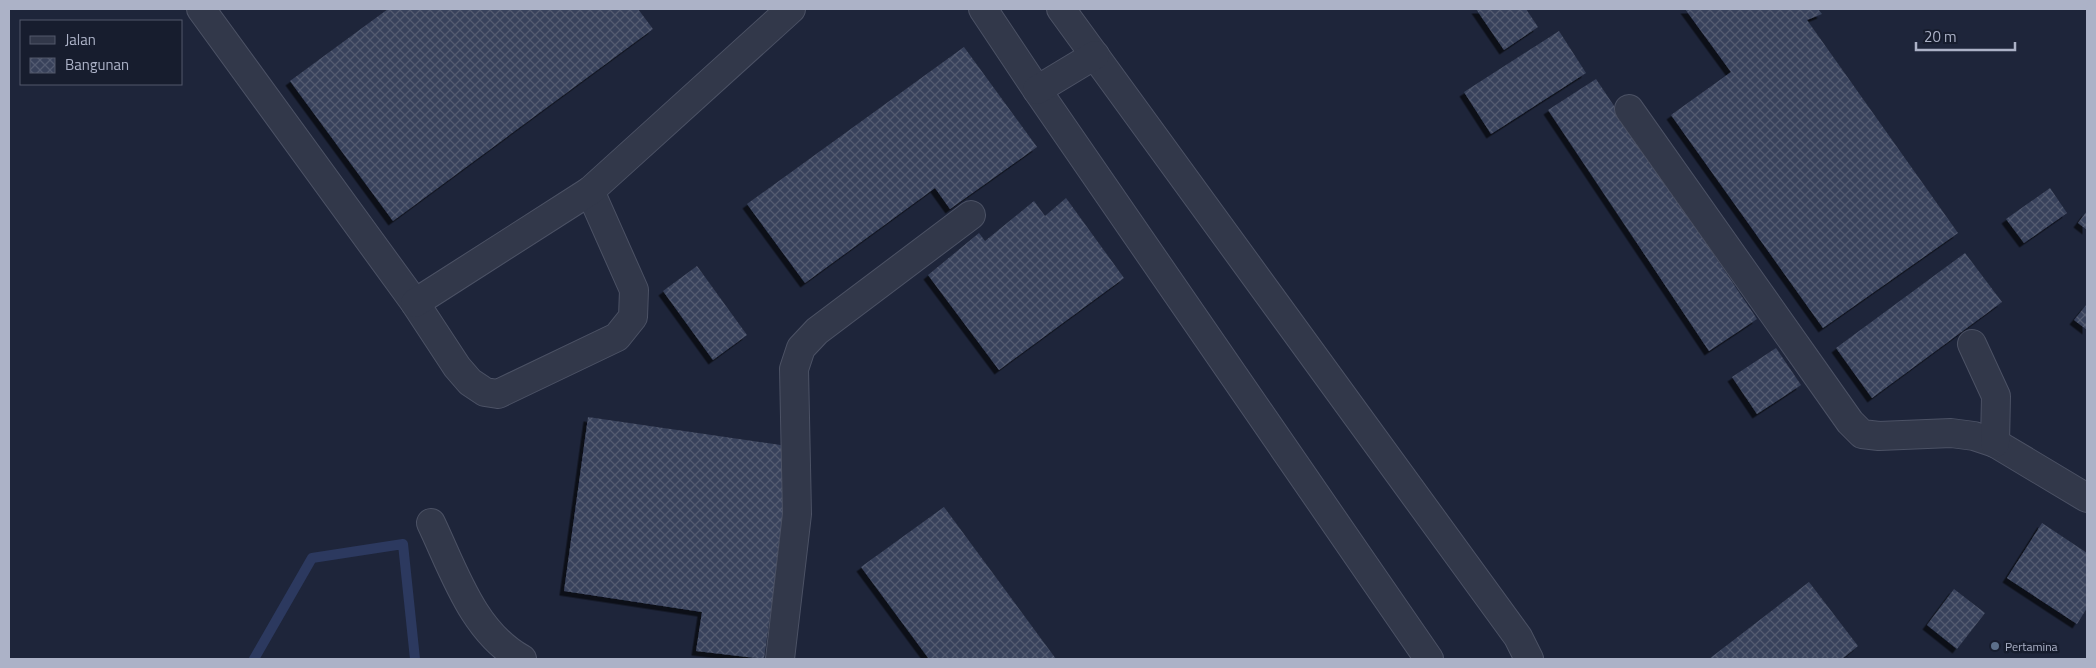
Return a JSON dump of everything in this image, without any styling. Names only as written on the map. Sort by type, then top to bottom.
[{"type":"lane","points":[[201,9],[415,303],[457,367],[470,382],[485,392],[498,394],[617,337],[633,317],[634,290],[590,190]]},
{"type":"lane","points":[[415,303],[590,190],[790,9]]},
{"type":"lane","points":[[983,9],[1429,659]]},
{"type":"lane","points":[[1061,9],[1518,637],[1528,659]]},
{"type":"lane","points":[[1037,90],[1095,55]]},
{"type":"lane","points":[[1629,109],[1850,422],[1862,434],[1879,436],[1951,433],[1974,436],[1995,443],[2087,498]]},
{"type":"lane","points":[[780,659],[797,514],[794,369],[801,348],[817,332],[971,215]]},
{"type":"lane","points":[[1972,344],[1996,396],[1995,443]]},
{"type":"lane","points":[[431,524],[471,606],[480,620],[514,654],[522,659]]},
{"type":"building","points":[[388,9],[638,9],[653,29],[393,221],[290,81]]},
{"type":"building","points":[[1476,9],[1526,9],[1538,27],[1504,50]]},
{"type":"building","points":[[1685,9],[1818,9],[1822,14],[1807,20],[1958,233],[1823,328],[1671,115],[1731,72]]},
{"type":"building","points":[[1559,31],[1586,73],[1491,134],[1464,92]]},
{"type":"building","points":[[964,47],[1037,147],[950,209],[935,188],[805,283],[747,204]]},
{"type":"building","points":[[1596,79],[1757,319],[1709,351],[1548,110]]},
{"type":"building","points":[[2050,188],[2067,213],[2024,243],[2006,219]]},
{"type":"building","points":[[1066,198],[1124,278],[999,370],[928,275],[979,233],[985,241],[1034,201],[1045,216]]},
{"type":"building","points":[[2087,211],[2087,230],[2078,223]]},
{"type":"building","points":[[1965,253],[2002,302],[1872,398],[1836,348]]},
{"type":"building","points":[[697,266],[747,335],[713,360],[663,291]]},
{"type":"building","points":[[2087,304],[2087,330],[2074,320]]},
{"type":"building","points":[[1776,348],[1801,385],[1757,414],[1732,377]]},
{"type":"building","points":[[588,417],[794,447],[764,659],[696,651],[702,612],[564,591]]},
{"type":"building","points":[[944,507],[1056,659],[929,659],[861,567]]},
{"type":"building","points":[[2042,523],[2087,553],[2087,608],[2077,624],[2007,578]]},
{"type":"building","points":[[1809,582],[1858,646],[1842,659],[1709,659]]},
{"type":"building","points":[[1954,589],[1985,613],[1957,649],[1927,625]]},
{"type":"waterway","points":[[254,659],[312,558],[403,544],[415,659]]},
{"type":"place","name":"Pertamina","points":[[1995,646]]}]
